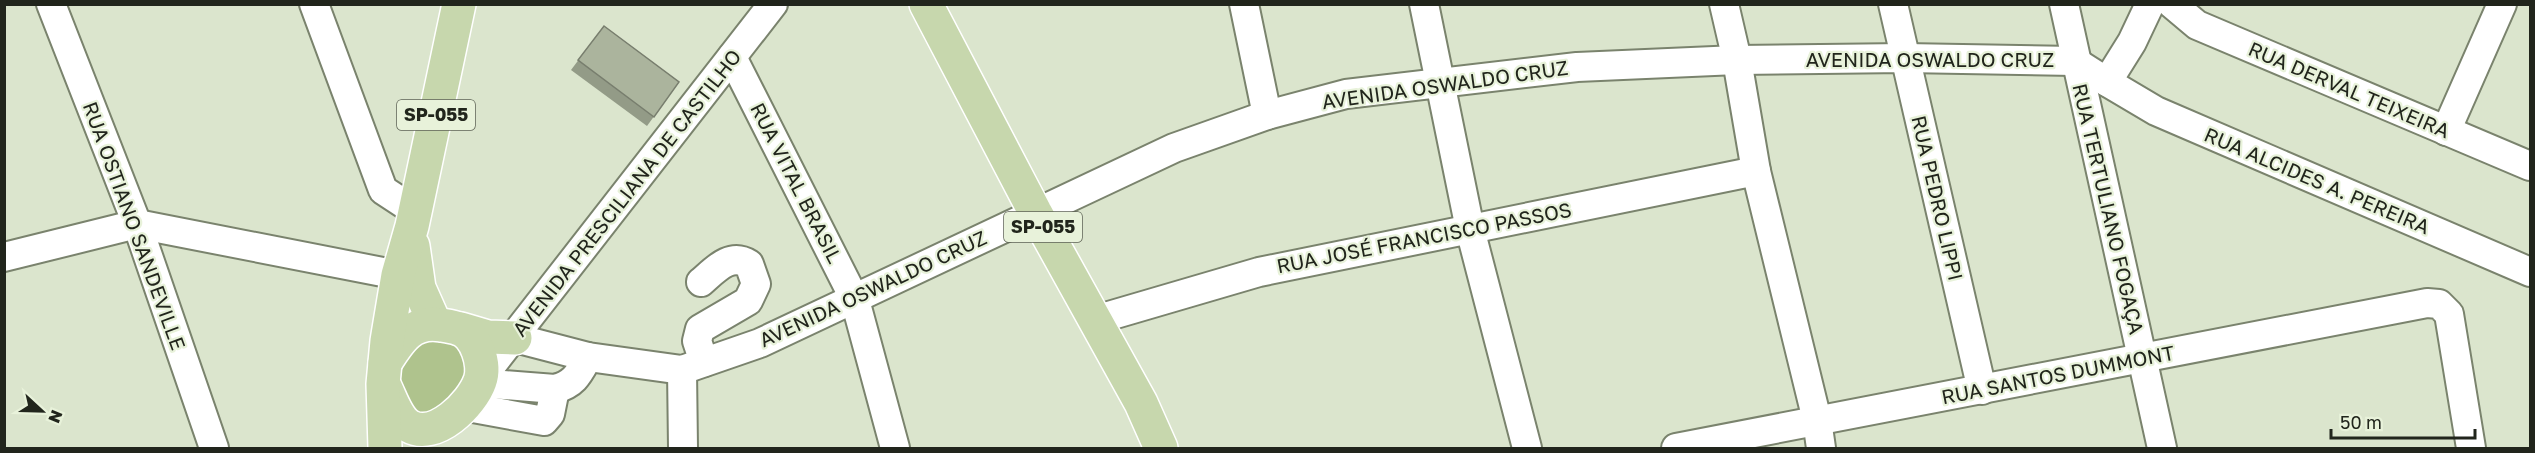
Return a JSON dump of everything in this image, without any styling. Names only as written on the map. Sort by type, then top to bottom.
[{"type":"main road","name":"SP-055","points":[[385,448],[384,374],[399,275],[414,219],[459,4]]},
{"type":"main road","name":"SP-055","points":[[926,4],[1035,212],[1141,402],[1161,448]]},
{"type":"main road","name":"SP-055","points":[[414,219],[419,288],[448,327],[476,346],[466,398]]},
{"type":"main road","points":[[466,398],[426,430],[409,426],[396,411],[384,374],[402,336],[410,330],[448,327],[488,337],[515,338]]},
{"type":"main road","points":[[424,448],[466,398]]},
{"type":"street","name":"RUA OSTIANO SANDEVILLE","points":[[51,4],[137,224],[214,448]]},
{"type":"street","points":[[314,4],[383,190],[414,219]]},
{"type":"street","name":"AVENIDA PRESCILIANA DE CASTILHO","points":[[466,398],[773,4]]},
{"type":"street","points":[[1244,4],[1267,115]]},
{"type":"street","points":[[1424,4],[1470,229],[1527,448]]},
{"type":"street","points":[[1724,4],[1737,60],[1756,171],[1817,420],[1821,448]]},
{"type":"street","name":"RUA PEDRO LIPPI","points":[[1893,4],[1982,390]]},
{"type":"street","name":"RUA TERTULIANO FOGAÇA","points":[[2064,4],[2074,61],[2162,448]]},
{"type":"street","points":[[2107,82],[2132,42],[2150,4]]},
{"type":"street","name":"RUA DERVAL TEIXEIRA","points":[[2172,4],[2197,25],[2530,166]]},
{"type":"street","points":[[2446,131],[2502,4]]},
{"type":"street","name":"RUA VITAL BRASIL","points":[[732,57],[855,300],[895,448]]},
{"type":"street","name":"AVENIDA OSWALDO CRUZ","points":[[515,338],[588,357],[693,366],[760,343],[855,300],[1035,212],[1174,148],[1267,115],[1346,94],[1577,67],[1737,60],[1905,58],[2074,61]]},
{"type":"street","name":"RUA ALCIDES A. PEREIRA","points":[[2074,61],[2156,111],[2530,272]]},
{"type":"street","name":"RUA JOSÉ FRANCISCO PASSOS","points":[[1095,320],[1259,272],[1756,171]]},
{"type":"street","points":[[4,258],[137,224],[399,275]]},
{"type":"street","points":[[683,448],[700,329],[748,301],[756,284],[749,264],[736,259],[724,262],[701,282]]},
{"type":"street","name":"RUA SANTOS DUMMONT","points":[[1676,448],[2427,303],[2439,304],[2449,314],[2471,448]]},
{"type":"street","points":[[466,398],[544,421],[550,414],[555,389],[572,384],[588,357]]},
{"type":"green space","points":[[425,334],[466,348],[471,379],[426,424],[398,393],[400,352]]},
{"type":"building","points":[[604,26],[679,82],[654,117],[578,60]]}]
